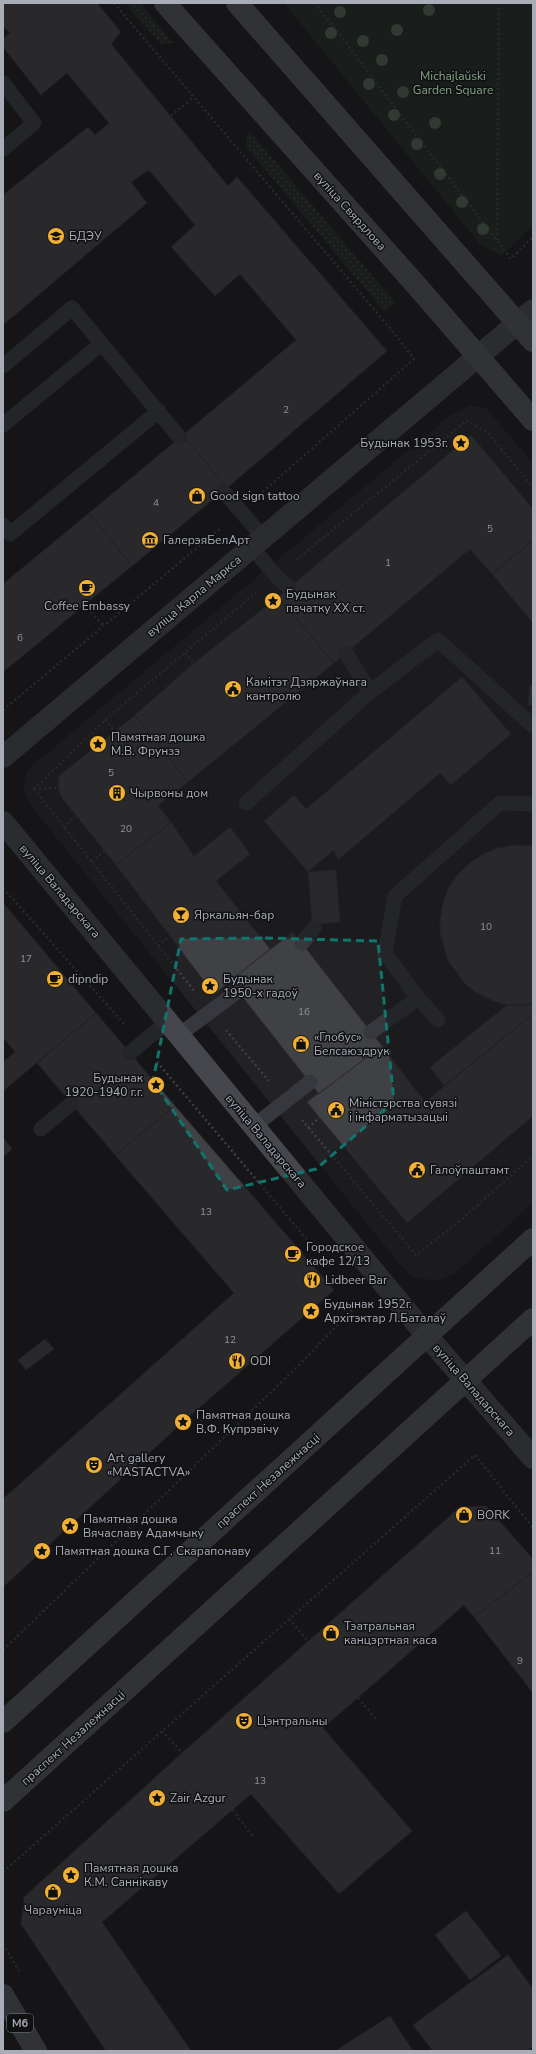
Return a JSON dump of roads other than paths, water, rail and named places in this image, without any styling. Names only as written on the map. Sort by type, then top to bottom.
[{"type":"main road","name":"вуліца Свярдлова","points":[[165,3],[417,286],[533,420]]},
{"type":"main road","points":[[238,3],[526,316],[533,341]]},
{"type":"main road","name":"вуліца Карла Маркса","points":[[3,758],[526,316]]},
{"type":"main road","name":"вуліца Валадарскага","points":[[3,822],[427,1336],[533,1458]]},
{"type":"main road","name":"праспект Незалежнасці","points":[[3,1722],[533,1239]]},
{"type":"main road","name":"праспект Незалежнасці","points":[[3,1801],[465,1379],[533,1319]]},
{"type":"main road","name":"М6","points":[[3,1995],[36,2051]]},
{"type":"lane","points":[[3,83],[34,123],[3,148]]},
{"type":"lane","points":[[3,366],[72,308],[180,438]]},
{"type":"lane","points":[[3,424],[101,344]]},
{"type":"lane","points":[[3,525],[10,534],[159,411]]},
{"type":"lane","points":[[223,491],[241,511],[276,576],[289,588]]},
{"type":"lane","points":[[246,803],[370,692],[438,640],[533,726]]},
{"type":"lane","points":[[346,652],[370,692]]},
{"type":"lane","points":[[438,1020],[418,998],[385,952],[395,896],[500,803],[533,804]]},
{"type":"lane","points":[[302,943],[314,928]]},
{"type":"lane","points":[[136,1048],[238,991]]},
{"type":"lane","points":[[371,1032],[418,998]]},
{"type":"lane","points":[[254,1126],[310,1082]]},
{"type":"lane","points":[[41,1129],[72,1103]]},
{"type":"place","name":"БДЭУ","points":[[56,236]]},
{"type":"place","name":"Будынак 1953г.","points":[[461,443]]},
{"type":"place","name":"Good sign tattoo","points":[[197,496]]},
{"type":"place","name":"ГалерэяБелАрт","points":[[150,540]]},
{"type":"place","name":"Coffee Embassy","points":[[87,588]]},
{"type":"place","name":"Будынак пачатку XX ст.","points":[[273,601]]},
{"type":"place","name":"Камітэт Дзяржаўнага кантролю","points":[[233,689]]},
{"type":"place","name":"Памятная дошка М.В. Фрунзэ","points":[[98,744]]},
{"type":"place","name":"Чырвоны дом","points":[[117,793]]},
{"type":"place","name":"Яркальян-бар","points":[[181,915]]},
{"type":"place","name":"dipndip","points":[[55,979]]},
{"type":"place","name":"Будынак 1950-х гадоў","points":[[210,986]]},
{"type":"place","name":"«Глобус» Белсаюздрук","points":[[301,1044]]},
{"type":"place","name":"Будынак 1920-1940 г.г.","points":[[156,1085]]},
{"type":"place","name":"Міністэрства сувязі і інфарматызацыі","points":[[336,1110]]},
{"type":"place","name":"Галоўпаштамт","points":[[417,1170]]},
{"type":"place","name":"Городское кафе 12/13","points":[[293,1254]]},
{"type":"place","name":"Lidbeer Bar","points":[[312,1280]]},
{"type":"place","name":"Будынак 1952г. Архітэктар Л.Баталаў","points":[[311,1311]]},
{"type":"place","name":"ODI","points":[[237,1361]]},
{"type":"place","name":"Памятная дошка В.Ф. Купрэвічу","points":[[183,1422]]},
{"type":"place","name":"Art gallery «MASTACTVA»","points":[[94,1465]]},
{"type":"place","name":"BORK","points":[[464,1515]]},
{"type":"place","name":"Памятная дошка Вячаславу Адамчыку","points":[[70,1526]]},
{"type":"place","name":"Памятная дошка С.Г. Скарапонаву","points":[[42,1551]]},
{"type":"place","name":"Тэатральная канцэртная каса","points":[[331,1633]]},
{"type":"place","name":"Цэнтральны","points":[[244,1721]]},
{"type":"place","name":"Zair Azgur","points":[[157,1798]]},
{"type":"place","name":"Памятная дошка К.М. Саннікаву","points":[[71,1875]]},
{"type":"place","name":"Чараунiца","points":[[53,1892]]},
{"type":"park label","name":"Michajlaŭski Garden Square","points":[[453,83]]}]
